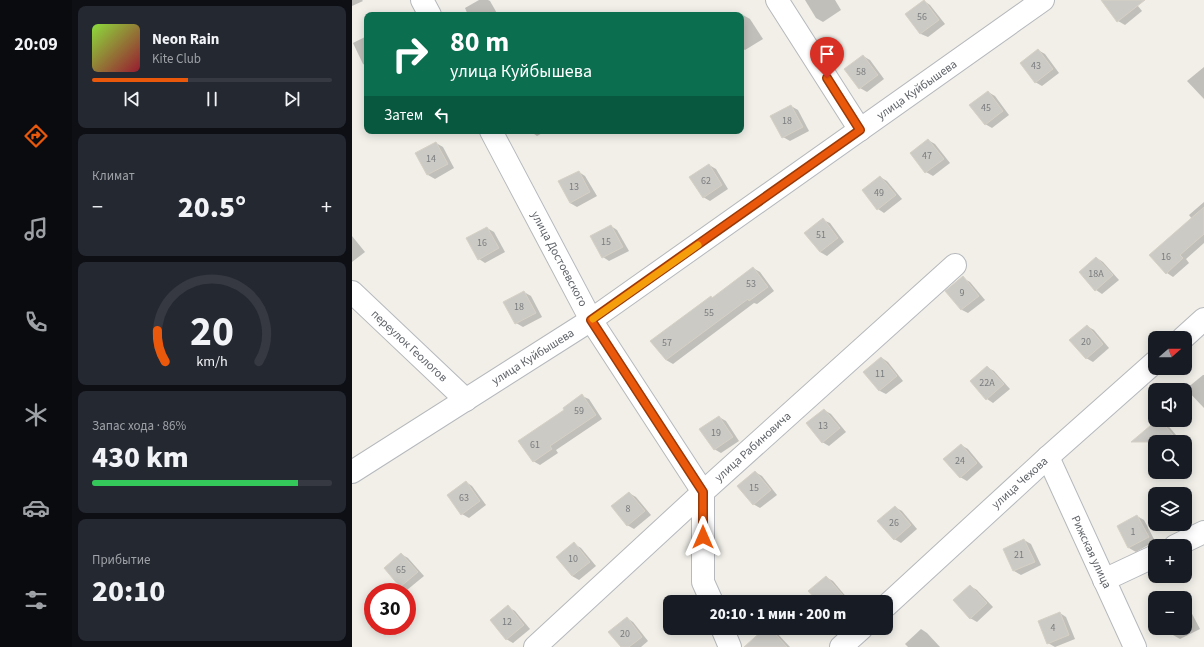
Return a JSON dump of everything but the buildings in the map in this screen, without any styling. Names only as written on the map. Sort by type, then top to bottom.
[{"type":"street","points":[[422,0],[428,12]]},
{"type":"street","points":[[777,0],[860,130]]},
{"type":"street","name":"улица Куйбышева","points":[[352,472],[591,320],[1043,0]]},
{"type":"street","name":"улица Достоевского","points":[[493,134],[591,320],[703,492]]},
{"type":"street","name":"улица Рабиновича","points":[[535,647],[703,492],[955,265]]},
{"type":"street","name":"переулок Геологов","points":[[352,292],[466,400]]},
{"type":"street","points":[[1190,331],[1204,319]]},
{"type":"street","name":"улица Чехова","points":[[893,600],[1048,457],[1148,368]]},
{"type":"street","name":"Рижская улица","points":[[1048,457],[1135,647]]},
{"type":"street","points":[[703,492],[704,582],[709,595]]},
{"type":"street","points":[[1190,539],[1204,532]]},
{"type":"street","points":[[1104,580],[1148,559]]},
{"type":"street","points":[[725,635],[730,647]]},
{"type":"street","points":[[841,647],[854,635]]},
{"type":"slow traffic","points":[[593,319],[698,245]]},
{"type":"route","points":[[703,537],[703,492],[591,320],[860,130],[827,78]]}]
